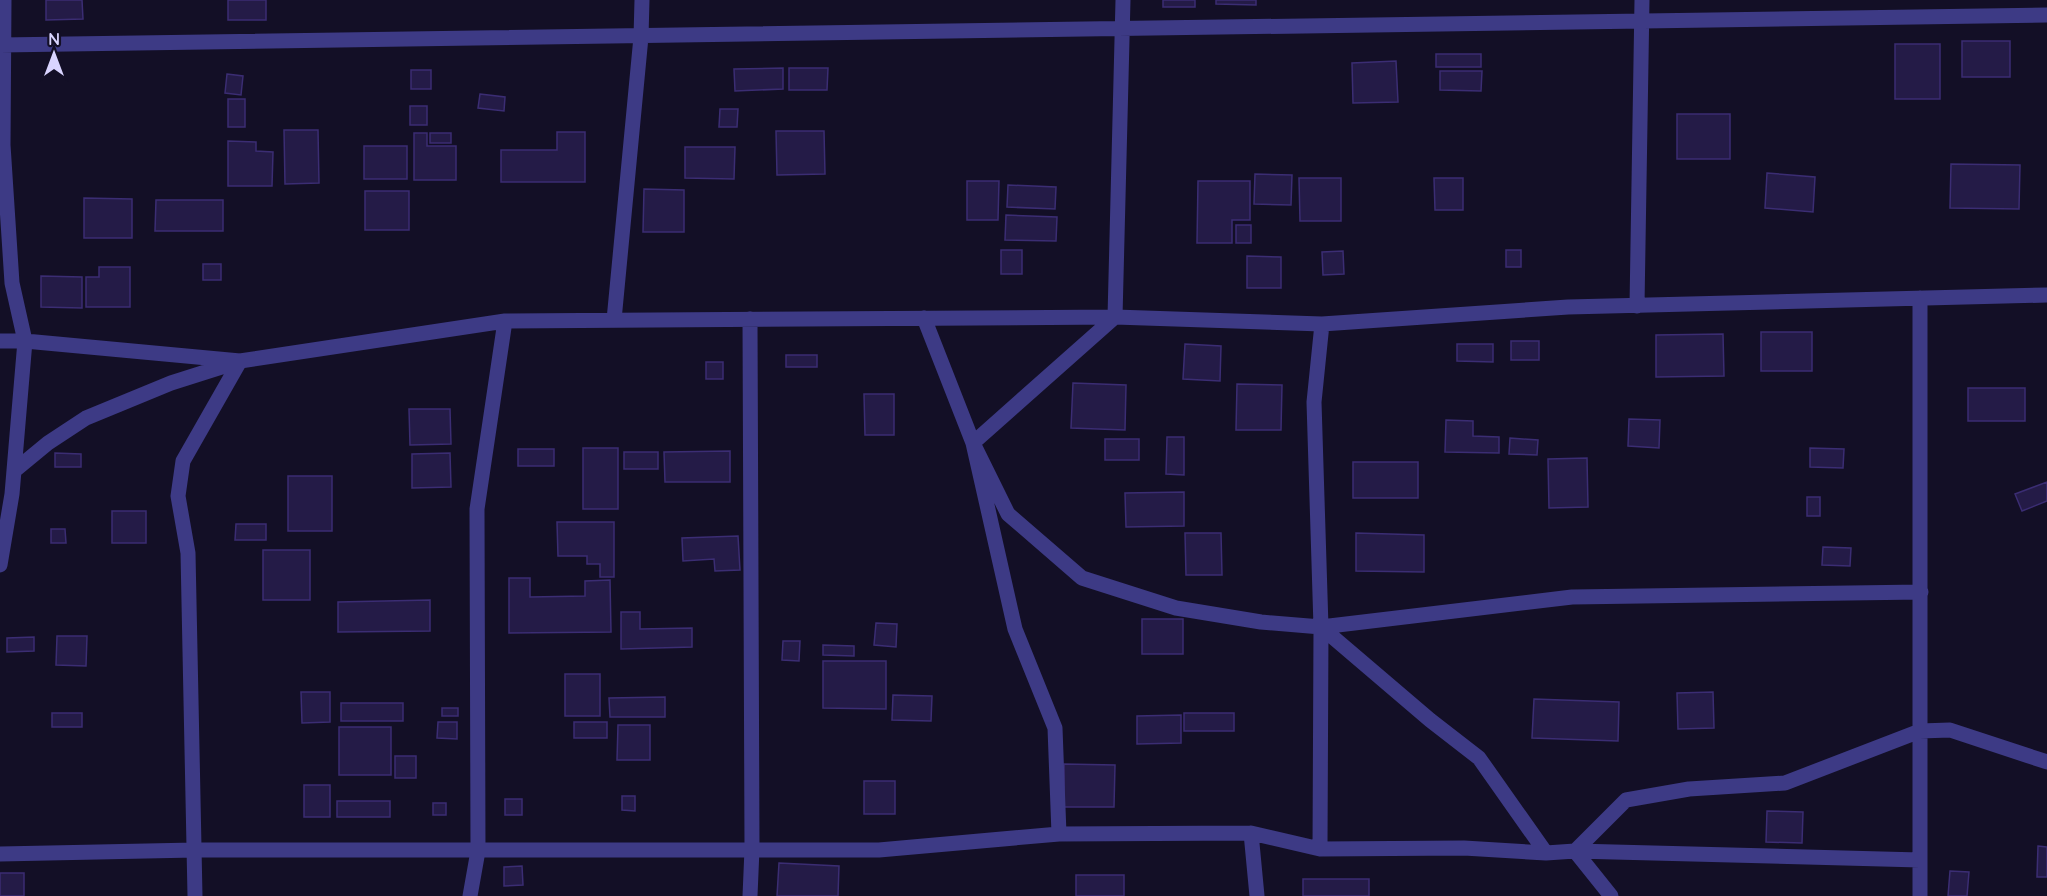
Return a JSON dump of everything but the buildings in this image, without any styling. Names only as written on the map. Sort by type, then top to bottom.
[{"type":"street","points":[[0,565],[14,471],[25,341],[12,283],[3,145],[4,0]]},
{"type":"street","points":[[614,320],[641,37],[642,0]]},
{"type":"street","points":[[973,443],[1115,317],[1124,0]]},
{"type":"street","points":[[1637,306],[1642,0]]},
{"type":"street","points":[[2,45],[2047,15]]},
{"type":"street","points":[[14,471],[48,443],[86,418],[171,383],[240,361],[505,321],[1115,317],[1322,324],[1568,307],[2047,295]]},
{"type":"street","points":[[1920,298],[1922,592],[1920,896]]},
{"type":"street","points":[[924,318],[973,443],[1008,514],[1082,578],[1176,608],[1261,622],[1321,627],[1572,597],[1922,592]]},
{"type":"street","points":[[750,319],[752,849],[750,896]]},
{"type":"street","points":[[470,896],[478,851],[477,509],[505,321]]},
{"type":"street","points":[[1320,849],[1321,627],[1314,402],[1322,324]]},
{"type":"street","points":[[0,341],[25,341],[240,361]]},
{"type":"street","points":[[195,896],[188,553],[178,496],[183,461],[240,361]]},
{"type":"street","points":[[973,443],[1015,629],[1055,728],[1059,834]]},
{"type":"street","points":[[1321,627],[1430,720],[1479,758],[1546,853]]},
{"type":"street","points":[[1575,851],[1626,800],[1689,789],[1785,783],[1920,731],[1950,730],[2047,762]]},
{"type":"street","points":[[0,854],[195,850],[879,850],[1059,834],[1251,833],[1320,849],[1464,848],[1546,853],[1575,851],[1920,860]]},
{"type":"street","points":[[1251,833],[1257,896]]},
{"type":"street","points":[[1575,851],[1611,896]]}]
